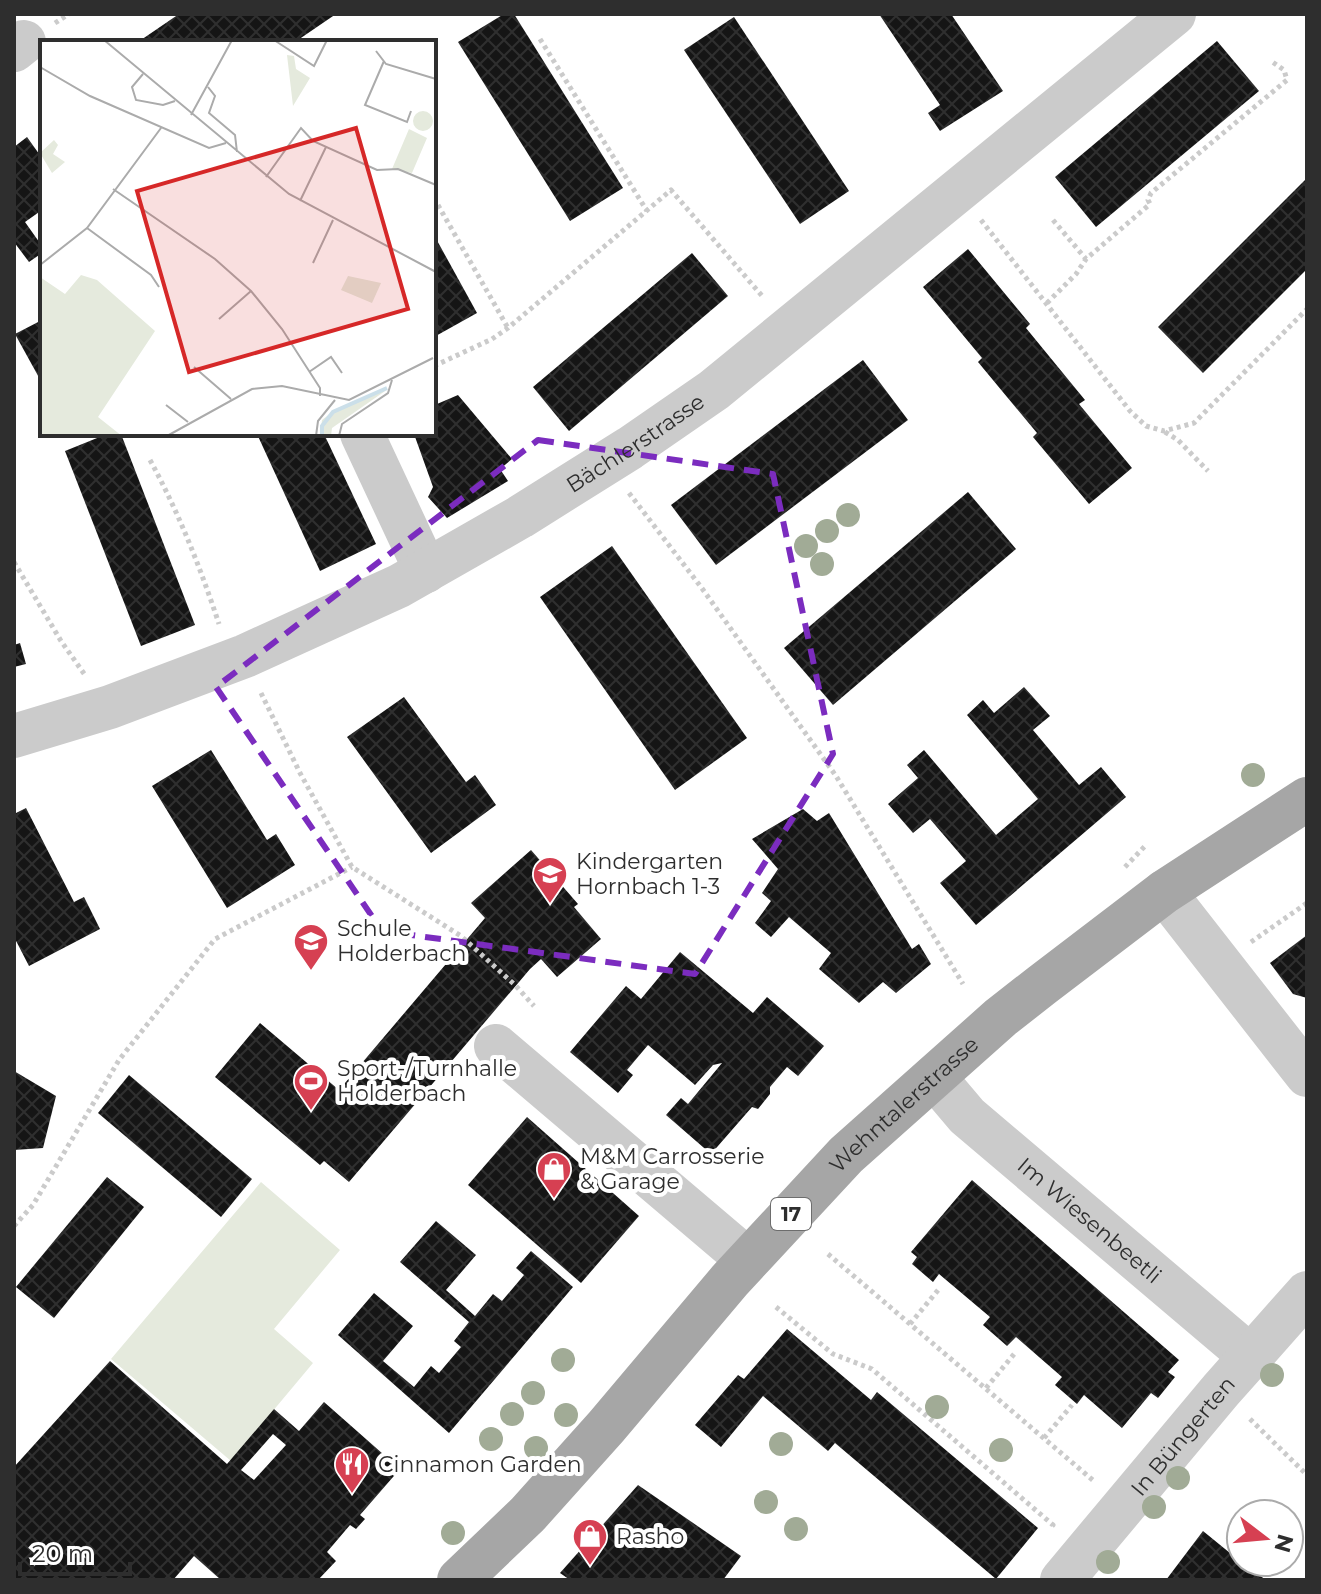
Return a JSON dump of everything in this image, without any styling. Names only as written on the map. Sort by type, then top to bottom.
[{"type":"main road","name":"Wehntalerstrasse","points":[[459,1580],[528,1514],[748,1260],[846,1155],[1001,1017],[1164,892],[1307,799]]},
{"type":"street","name":"Bächlerstrasse","points":[[14,736],[110,707],[245,656],[426,571],[593,471],[714,390],[1174,14]]},
{"type":"street","points":[[363,436],[426,571]]},
{"type":"street","points":[[1164,892],[1307,1075]]},
{"type":"street","points":[[496,1046],[748,1260]]},
{"type":"street","name":"Im Wiesenbeetli","points":[[934,1077],[967,1116],[1250,1356]]},
{"type":"street","name":"In Büngerten","points":[[1062,1580],[1250,1356],[1307,1293]]},
{"type":"path","points":[[540,39],[647,211]]},
{"type":"path","points":[[1047,303],[1076,274],[1086,259],[1150,204],[1151,193],[1287,80],[1284,70],[1271,61]]},
{"type":"path","points":[[436,365],[492,339],[508,328],[671,190],[765,299]]},
{"type":"path","points":[[436,202],[508,328]]},
{"type":"path","points":[[975,212],[1130,411],[1146,426],[1164,431],[1178,440],[1208,471]]},
{"type":"path","points":[[1053,220],[1086,259]]},
{"type":"path","points":[[1164,431],[1194,423],[1307,309]]},
{"type":"path","points":[[150,460],[201,568],[221,629]]},
{"type":"path","points":[[623,486],[701,587],[836,776],[963,984]]},
{"type":"path","points":[[14,562],[61,641],[92,684]]},
{"type":"path","points":[[266,705],[352,867],[461,936],[534,1006]]},
{"type":"path","points":[[14,1226],[33,1205],[119,1060],[215,939],[352,867]]},
{"type":"path","points":[[1250,943],[1307,903]]},
{"type":"path","points":[[828,1254],[1124,1507]]},
{"type":"path","points":[[910,1324],[939,1289]]},
{"type":"path","points":[[776,1307],[833,1354],[872,1369],[1053,1525],[1043,1537]]},
{"type":"path","points":[[986,1388],[1015,1353]]},
{"type":"path","points":[[1221,1390],[1307,1475]]},
{"type":"path","points":[[1044,1438],[1072,1405]]},
{"type":"highlighted area","points":[[538,440],[773,474],[833,754],[695,974],[382,931],[216,687]]},
{"type":"shaded area","points":[[261,1182],[340,1250],[274,1329],[313,1363],[231,1461],[111,1359]]},
{"type":"building","points":[[179,14],[336,14],[298,40],[141,40]]},
{"type":"building","points":[[504,14],[514,14],[623,188],[570,221],[458,42]]},
{"type":"building","points":[[879,14],[951,14],[1003,91],[940,131],[928,113],[940,105]]},
{"type":"building","points":[[734,17],[849,191],[800,224],[684,50]]},
{"type":"building","points":[[1217,41],[1259,91],[1096,227],[1055,177]]},
{"type":"building","points":[[27,137],[40,155],[40,211],[25,222],[40,243],[40,254],[29,262],[14,242],[14,147]]},
{"type":"building","points":[[1307,178],[1307,269],[1203,373],[1158,327]]},
{"type":"building","points":[[436,239],[477,313],[436,336]]},
{"type":"building","points":[[968,249],[1030,324],[1026,328],[1085,400],[1079,404],[1132,468],[1089,504],[1033,437],[1037,433],[978,362],[982,358],[923,287]]},
{"type":"building","points":[[692,253],[728,296],[569,431],[533,387]]},
{"type":"building","points":[[40,321],[40,379],[15,334]]},
{"type":"building","points":[[863,360],[908,420],[716,565],[671,505]]},
{"type":"building","points":[[458,395],[512,459],[500,469],[508,481],[447,518],[428,497],[433,487],[415,436],[436,436],[437,404]]},
{"type":"building","points":[[102,436],[122,436],[195,625],[141,646],[65,451]]},
{"type":"building","points":[[258,436],[325,436],[376,544],[320,571]]},
{"type":"building","points":[[968,492],[1016,549],[833,705],[784,648]]},
{"type":"building","points":[[612,546],[747,738],[675,790],[540,597]]},
{"type":"building","points":[[20,643],[26,664],[14,667],[14,645]]},
{"type":"building","points":[[1024,687],[1050,716],[1033,730],[1079,785],[1101,767],[1126,797],[976,925],[940,883],[966,861],[930,819],[913,833],[888,804],[918,778],[907,765],[924,750],[996,835],[1038,799],[967,715],[983,700],[994,713]]},
{"type":"building","points":[[404,697],[466,782],[475,775],[496,805],[431,853],[347,737]]},
{"type":"building","points":[[211,750],[267,840],[276,834],[295,865],[227,908],[152,786]]},
{"type":"building","points":[[26,808],[74,902],[84,897],[100,929],[29,966],[14,937],[14,814]]},
{"type":"building","points":[[803,809],[817,821],[829,813],[912,949],[919,944],[931,964],[896,993],[883,982],[859,1003],[819,969],[831,953],[789,917],[771,937],[755,923],[771,901],[762,893],[778,869],[752,839]]},
{"type":"building","points":[[531,850],[578,904],[574,907],[601,939],[557,977],[541,959],[530,969],[349,1182],[324,1161],[320,1165],[215,1077],[260,1023],[339,1090],[485,918],[471,903]]},
{"type":"building","points":[[1307,935],[1307,998],[1293,994],[1270,963]]},
{"type":"building","points":[[680,952],[753,1013],[767,997],[824,1046],[798,1076],[787,1067],[770,1087],[770,1094],[758,1109],[752,1107],[711,1154],[666,1115],[681,1098],[688,1104],[722,1063],[713,1065],[695,1085],[648,1045],[627,1070],[633,1075],[618,1093],[570,1052],[626,986],[641,999]]},
{"type":"building","points":[[14,1071],[56,1096],[43,1148],[14,1150]]},
{"type":"building","points":[[129,1075],[252,1179],[221,1217],[98,1113]]},
{"type":"building","name":"M&M Carrosserie & Garage","points":[[527,1117],[639,1216],[581,1283],[468,1185]]},
{"type":"building","points":[[107,1177],[144,1207],[54,1318],[16,1287]]},
{"type":"building","points":[[972,1180],[1179,1360],[1168,1372],[1175,1377],[1158,1398],[1151,1393],[1122,1428],[1084,1395],[1077,1404],[1055,1385],[1062,1377],[1016,1337],[1007,1346],[983,1325],[990,1317],[939,1274],[933,1282],[912,1264],[917,1257],[911,1252]]},
{"type":"building","points":[[436,1221],[476,1255],[446,1290],[475,1316],[493,1294],[502,1301],[524,1275],[516,1268],[531,1251],[573,1287],[449,1433],[338,1335],[374,1293],[413,1326],[383,1361],[414,1387],[431,1366],[439,1373],[461,1347],[454,1341],[469,1322],[400,1262]]},
{"type":"building","points":[[787,1329],[871,1400],[877,1392],[1038,1528],[996,1579],[835,1443],[828,1451],[763,1396],[721,1447],[695,1425],[738,1375],[744,1379]]},
{"type":"building","points":[[110,1361],[227,1464],[274,1409],[299,1431],[324,1402],[400,1469],[360,1515],[365,1519],[356,1529],[350,1525],[327,1552],[336,1561],[318,1580],[221,1580],[194,1556],[173,1580],[14,1580],[14,1467]],"holes":[[[273,1434],[286,1445],[254,1480],[241,1470]]]},
{"type":"building","points":[[638,1485],[741,1556],[723,1580],[570,1580],[560,1573]]},
{"type":"building","points":[[1203,1531],[1225,1549],[1225,1578],[1266,1580],[1166,1580]]},
{"type":"place","name":"Kindergarten Hornbach 1-3","points":[[550,905]]},
{"type":"place","name":"Schule Holderbach","points":[[311,972]]},
{"type":"place","name":"Sport-/Turnhalle Holderbach","points":[[311,1112]]},
{"type":"place","name":"M&M Carrosserie & Garage","points":[[554,1200]]},
{"type":"place","name":"Cinnamon Garden","points":[[352,1495]]},
{"type":"place","name":"Rasho","points":[[590,1567]]}]
